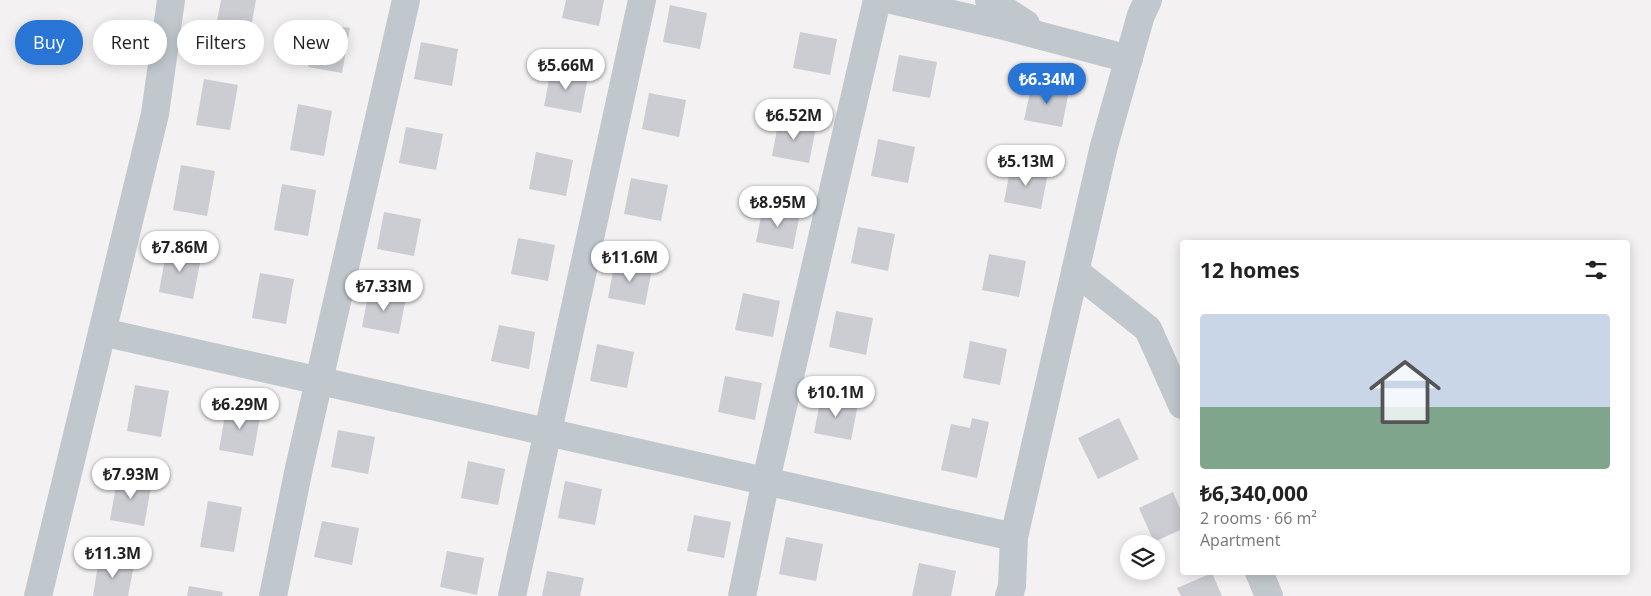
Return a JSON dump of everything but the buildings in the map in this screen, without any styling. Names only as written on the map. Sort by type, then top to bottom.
[{"type":"street","points":[[38,596],[155,114],[171,0]]},
{"type":"street","points":[[273,596],[319,379],[406,0]]},
{"type":"street","points":[[512,596],[546,430],[642,0]]},
{"type":"street","points":[[742,596],[766,480],[877,0]]},
{"type":"street","points":[[892,0],[1044,36],[1129,59]]},
{"type":"street","points":[[989,0],[1044,36]]},
{"type":"street","points":[[1013,593],[1014,537],[1104,146],[1141,15],[1148,0]]},
{"type":"street","points":[[1075,271],[1148,329],[1180,401]]},
{"type":"street","points":[[102,332],[546,430],[1014,537]]},
{"type":"street","points":[[1260,575],[1269,596]]}]
